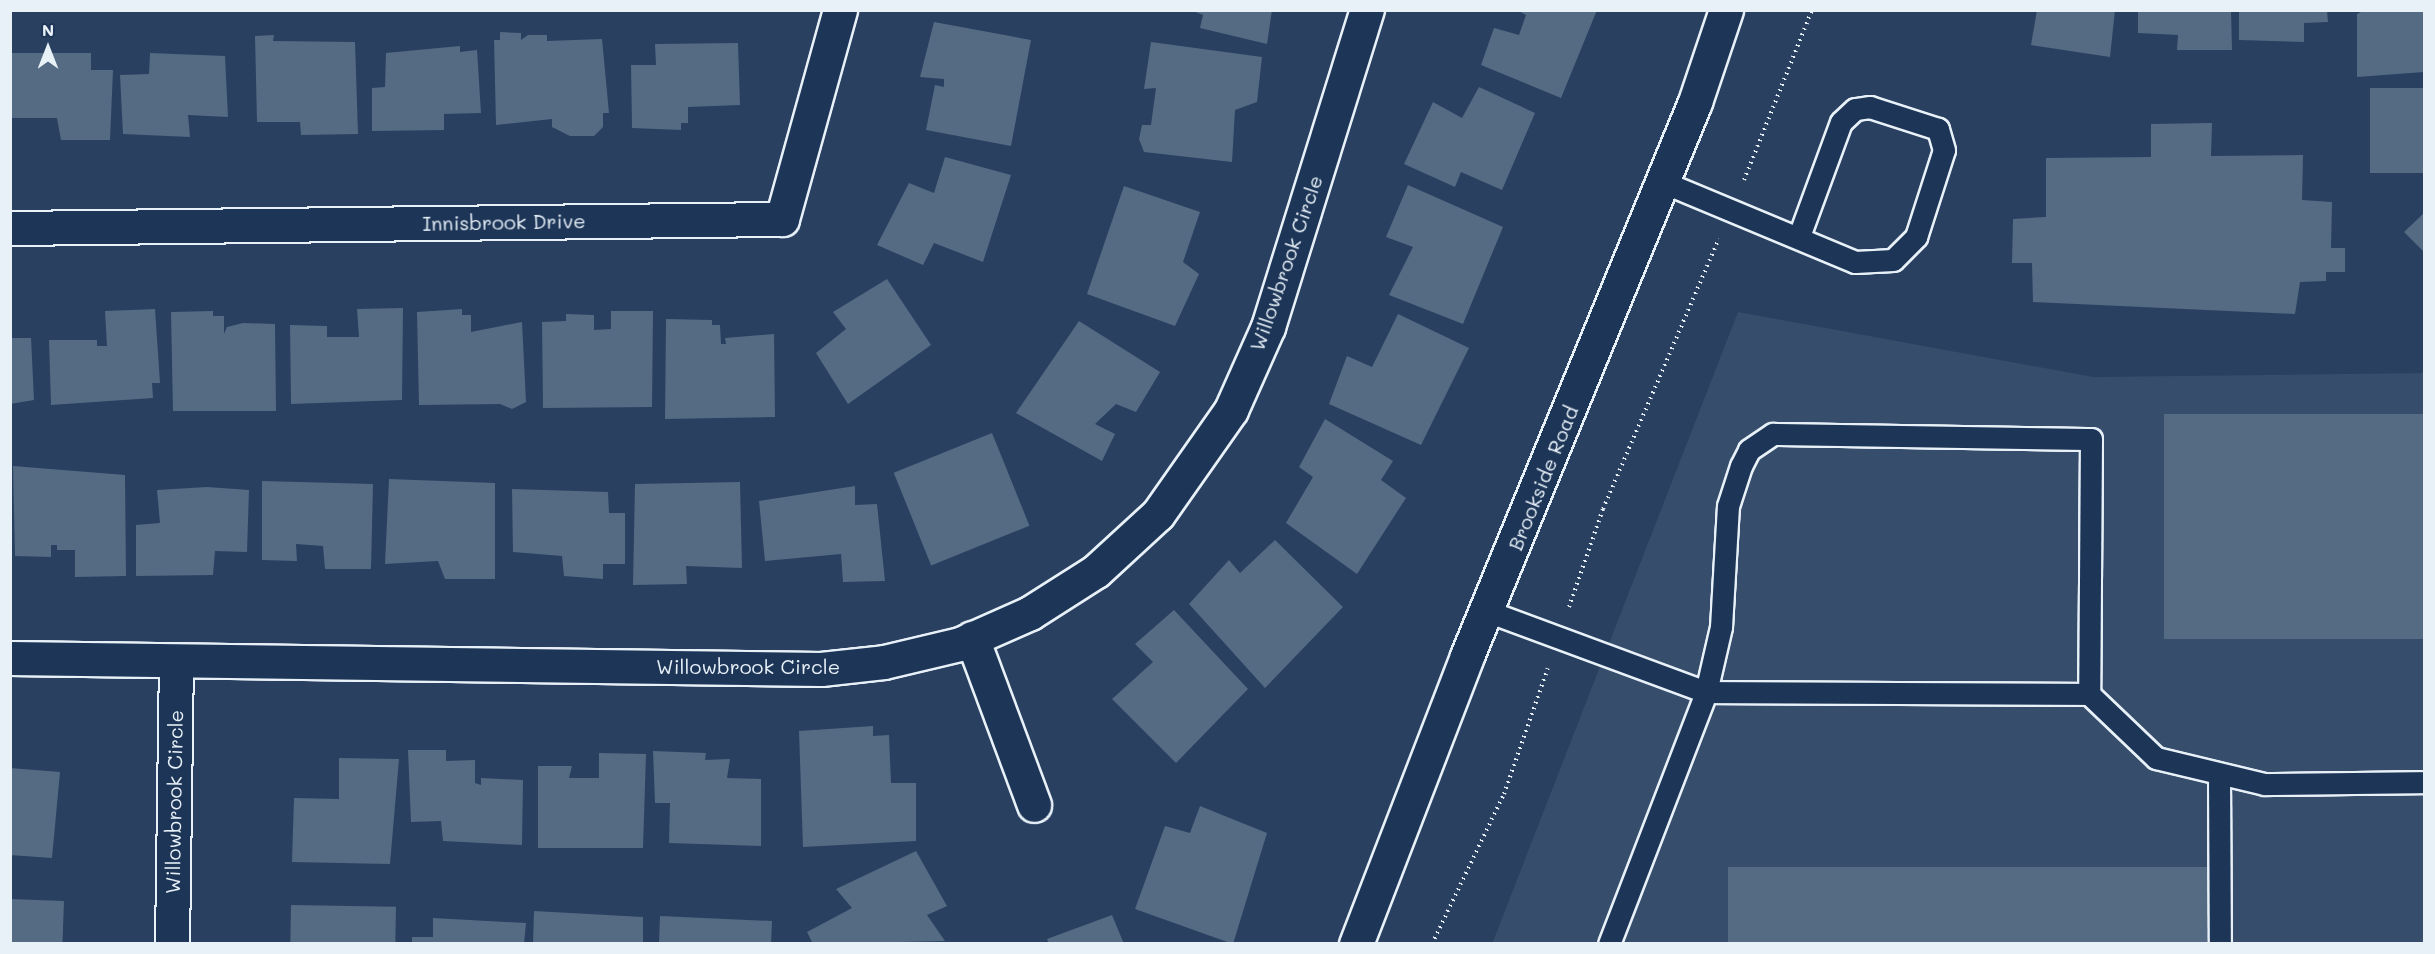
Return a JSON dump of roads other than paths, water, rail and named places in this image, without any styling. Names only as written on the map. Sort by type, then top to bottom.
[{"type":"street","name":"Innisbrook Drive","points":[[10,228],[782,219],[840,10]]},
{"type":"street","name":"Willowbrook Circle","points":[[10,658],[821,669],[884,662],[972,638],[1030,613],[1096,571],[1158,514],[1202,458],[1232,410],[1268,327],[1367,10]]},
{"type":"street","name":"Brookside Road","points":[[1356,944],[1487,611],[1663,182],[1726,10]]},
{"type":"street","points":[[972,638],[1034,805]]},
{"type":"street","name":"Willowbrook Circle","points":[[172,944],[176,661]]},
{"type":"lane","points":[[1663,182],[1732,208],[1855,262],[1893,260],[1905,253],[1916,237],[1944,150],[1938,129],[1870,107],[1855,109],[1840,122],[1799,236]]},
{"type":"lane","points":[[1609,944],[1706,692],[1721,627],[1728,506],[1749,450],[1773,434],[2091,439],[2089,693]]},
{"type":"lane","points":[[1487,611],[1706,692],[2089,693],[2156,759],[2264,784],[2424,782]]},
{"type":"lane","points":[[2218,775],[2220,944]]}]
